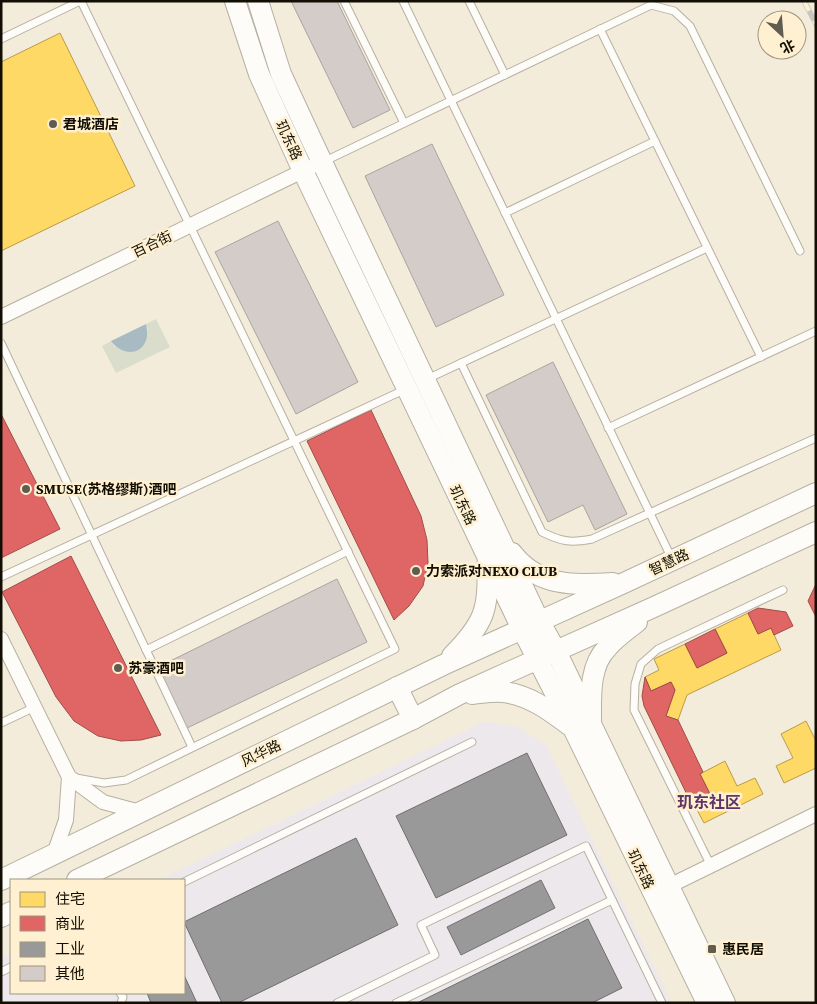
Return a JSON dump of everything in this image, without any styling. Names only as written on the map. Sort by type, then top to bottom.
[{"type":"main road","name":"玑东路","points":[[235,1],[259,74],[303,171],[500,538],[530,625]]},
{"type":"main road","name":"玑东路","points":[[258,1],[282,74],[322,162],[487,554],[547,655],[582,726],[661,890],[707,1003]]},
{"type":"main road","name":"智慧路","points":[[530,625],[816,493]]},
{"type":"main road","points":[[80,879],[413,719],[460,694],[816,532]]},
{"type":"main road","points":[[500,538],[521,565],[535,574],[566,584],[626,582]]},
{"type":"main road","points":[[443,665],[466,642],[477,627],[486,608],[489,589],[487,554]]},
{"type":"main road","points":[[460,694],[503,692],[527,698],[582,726],[595,669],[606,648],[654,607]]},
{"type":"main road","name":"风华路","points":[[1,880],[397,687],[530,625]]},
{"type":"main road","points":[[397,687],[413,719]]},
{"type":"main road","name":"玑东路","points":[[661,890],[725,1003]]},
{"type":"street","name":"百合街","points":[[1,317],[322,162]]},
{"type":"street","points":[[1,639],[69,777],[103,802],[140,812]]},
{"type":"street","points":[[54,854],[66,820],[69,777]]},
{"type":"street","points":[[661,890],[816,814]]},
{"type":"lane","points":[[1,39],[80,1],[395,648],[126,780],[104,783],[69,777]]},
{"type":"lane","points":[[344,1],[404,123]]},
{"type":"lane","points":[[403,1],[672,560]]},
{"type":"lane","points":[[469,1],[505,75]]},
{"type":"lane","points":[[322,162],[651,5],[674,11],[690,26],[800,251]]},
{"type":"lane","points":[[600,29],[760,357]]},
{"type":"lane","points":[[505,213],[654,141]]},
{"type":"lane","points":[[1,578],[707,248]]},
{"type":"lane","points":[[608,428],[816,331]]},
{"type":"lane","points":[[1,343],[192,747]]},
{"type":"lane","points":[[461,363],[542,532],[558,540],[574,543],[592,540],[816,438]]},
{"type":"lane","points":[[146,650],[348,551]]},
{"type":"lane","points":[[711,866],[634,710],[635,684],[641,664],[658,649],[783,590]]},
{"type":"lane","points":[[1,723],[35,707]]},
{"type":"lane","points":[[185,882],[472,742]]},
{"type":"lane","points":[[337,1003],[435,955],[421,925],[586,846],[662,1003]]},
{"type":"lane","points":[[396,1003],[612,900]]},
{"type":"shaded area","points":[[146,324],[146,341],[137,351],[124,351],[111,341]]},
{"type":"shaded area","points":[[485,721],[518,727],[546,745],[672,1003],[1,1003],[1,958],[10,954],[10,994],[185,994],[185,879],[161,879]]},
{"type":"green space","points":[[156,319],[170,347],[116,373],[102,346],[111,341],[115,347],[148,331],[146,324]]},
{"type":"building: 住宅","name":"君城酒店","points":[[60,33],[135,186],[1,251],[1,62]]},
{"type":"building: 住宅","points":[[748,613],[758,634],[771,628],[781,650],[687,695],[678,720],[666,716],[675,690],[671,682],[651,691],[645,677],[659,670],[654,659],[685,644],[697,668],[727,653],[715,629]]},
{"type":"building: 住宅","points":[[806,721],[816,741],[816,768],[784,783],[776,766],[793,758],[781,734]]},
{"type":"building: 住宅","points":[[725,761],[737,786],[755,778],[763,794],[704,823],[695,806],[712,798],[700,774]]},
{"type":"building: 商业","points":[[371,410],[421,516],[427,540],[428,563],[423,586],[409,606],[394,620],[307,441]]},
{"type":"building: 商业","points":[[1,414],[60,529],[1,558]]},
{"type":"building: 商业","points":[[71,556],[161,735],[141,740],[121,741],[98,736],[74,721],[56,697],[2,592]]},
{"type":"building: 商业","points":[[816,584],[816,617],[808,601]]},
{"type":"building: 商业","points":[[758,608],[786,612],[793,626],[774,635],[771,628],[758,634],[748,613]]},
{"type":"building: 商业","points":[[715,629],[727,653],[697,668],[685,644]]},
{"type":"building: 商业","points":[[645,677],[651,691],[671,682],[675,690],[666,716],[678,720],[703,772],[700,774],[712,798],[693,807],[644,706],[642,696]]},
{"type":"building: 工业","points":[[527,753],[567,835],[436,898],[396,816]]},
{"type":"building: 工业","points":[[356,838],[398,925],[238,1003],[222,1003],[185,922]]},
{"type":"building: 工业","points":[[541,880],[555,908],[461,955],[447,927]]},
{"type":"building: 工业","points":[[588,919],[622,988],[592,1003],[417,1003]]},
{"type":"building: 工业","points":[[185,977],[197,1003],[151,1003],[147,994],[185,994]]},
{"type":"building: 其他","points":[[291,1],[337,1],[390,110],[353,128]]},
{"type":"building: 其他","points":[[432,144],[504,295],[436,327],[365,176]]},
{"type":"building: 其他","points":[[278,221],[358,382],[296,414],[215,252]]},
{"type":"building: 其他","points":[[553,362],[627,514],[595,530],[583,505],[548,522],[486,395]]},
{"type":"building: 其他","points":[[337,579],[367,642],[185,729],[156,668]]},
{"type":"railway","points":[[804,1],[816,24]]},
{"type":"place","name":"君城酒店","points":[[53,124]]},
{"type":"place","name":"SMUSE(苏格缪斯)酒吧","points":[[26,489]]},
{"type":"place","name":"力索派对NEXO CLUB","points":[[416,571]]},
{"type":"place","name":"苏豪酒吧","points":[[118,668]]},
{"type":"place","name":"惠民居","points":[[712,949]]},
{"type":"district","name":"玑东社区","points":[[709,802]]}]
